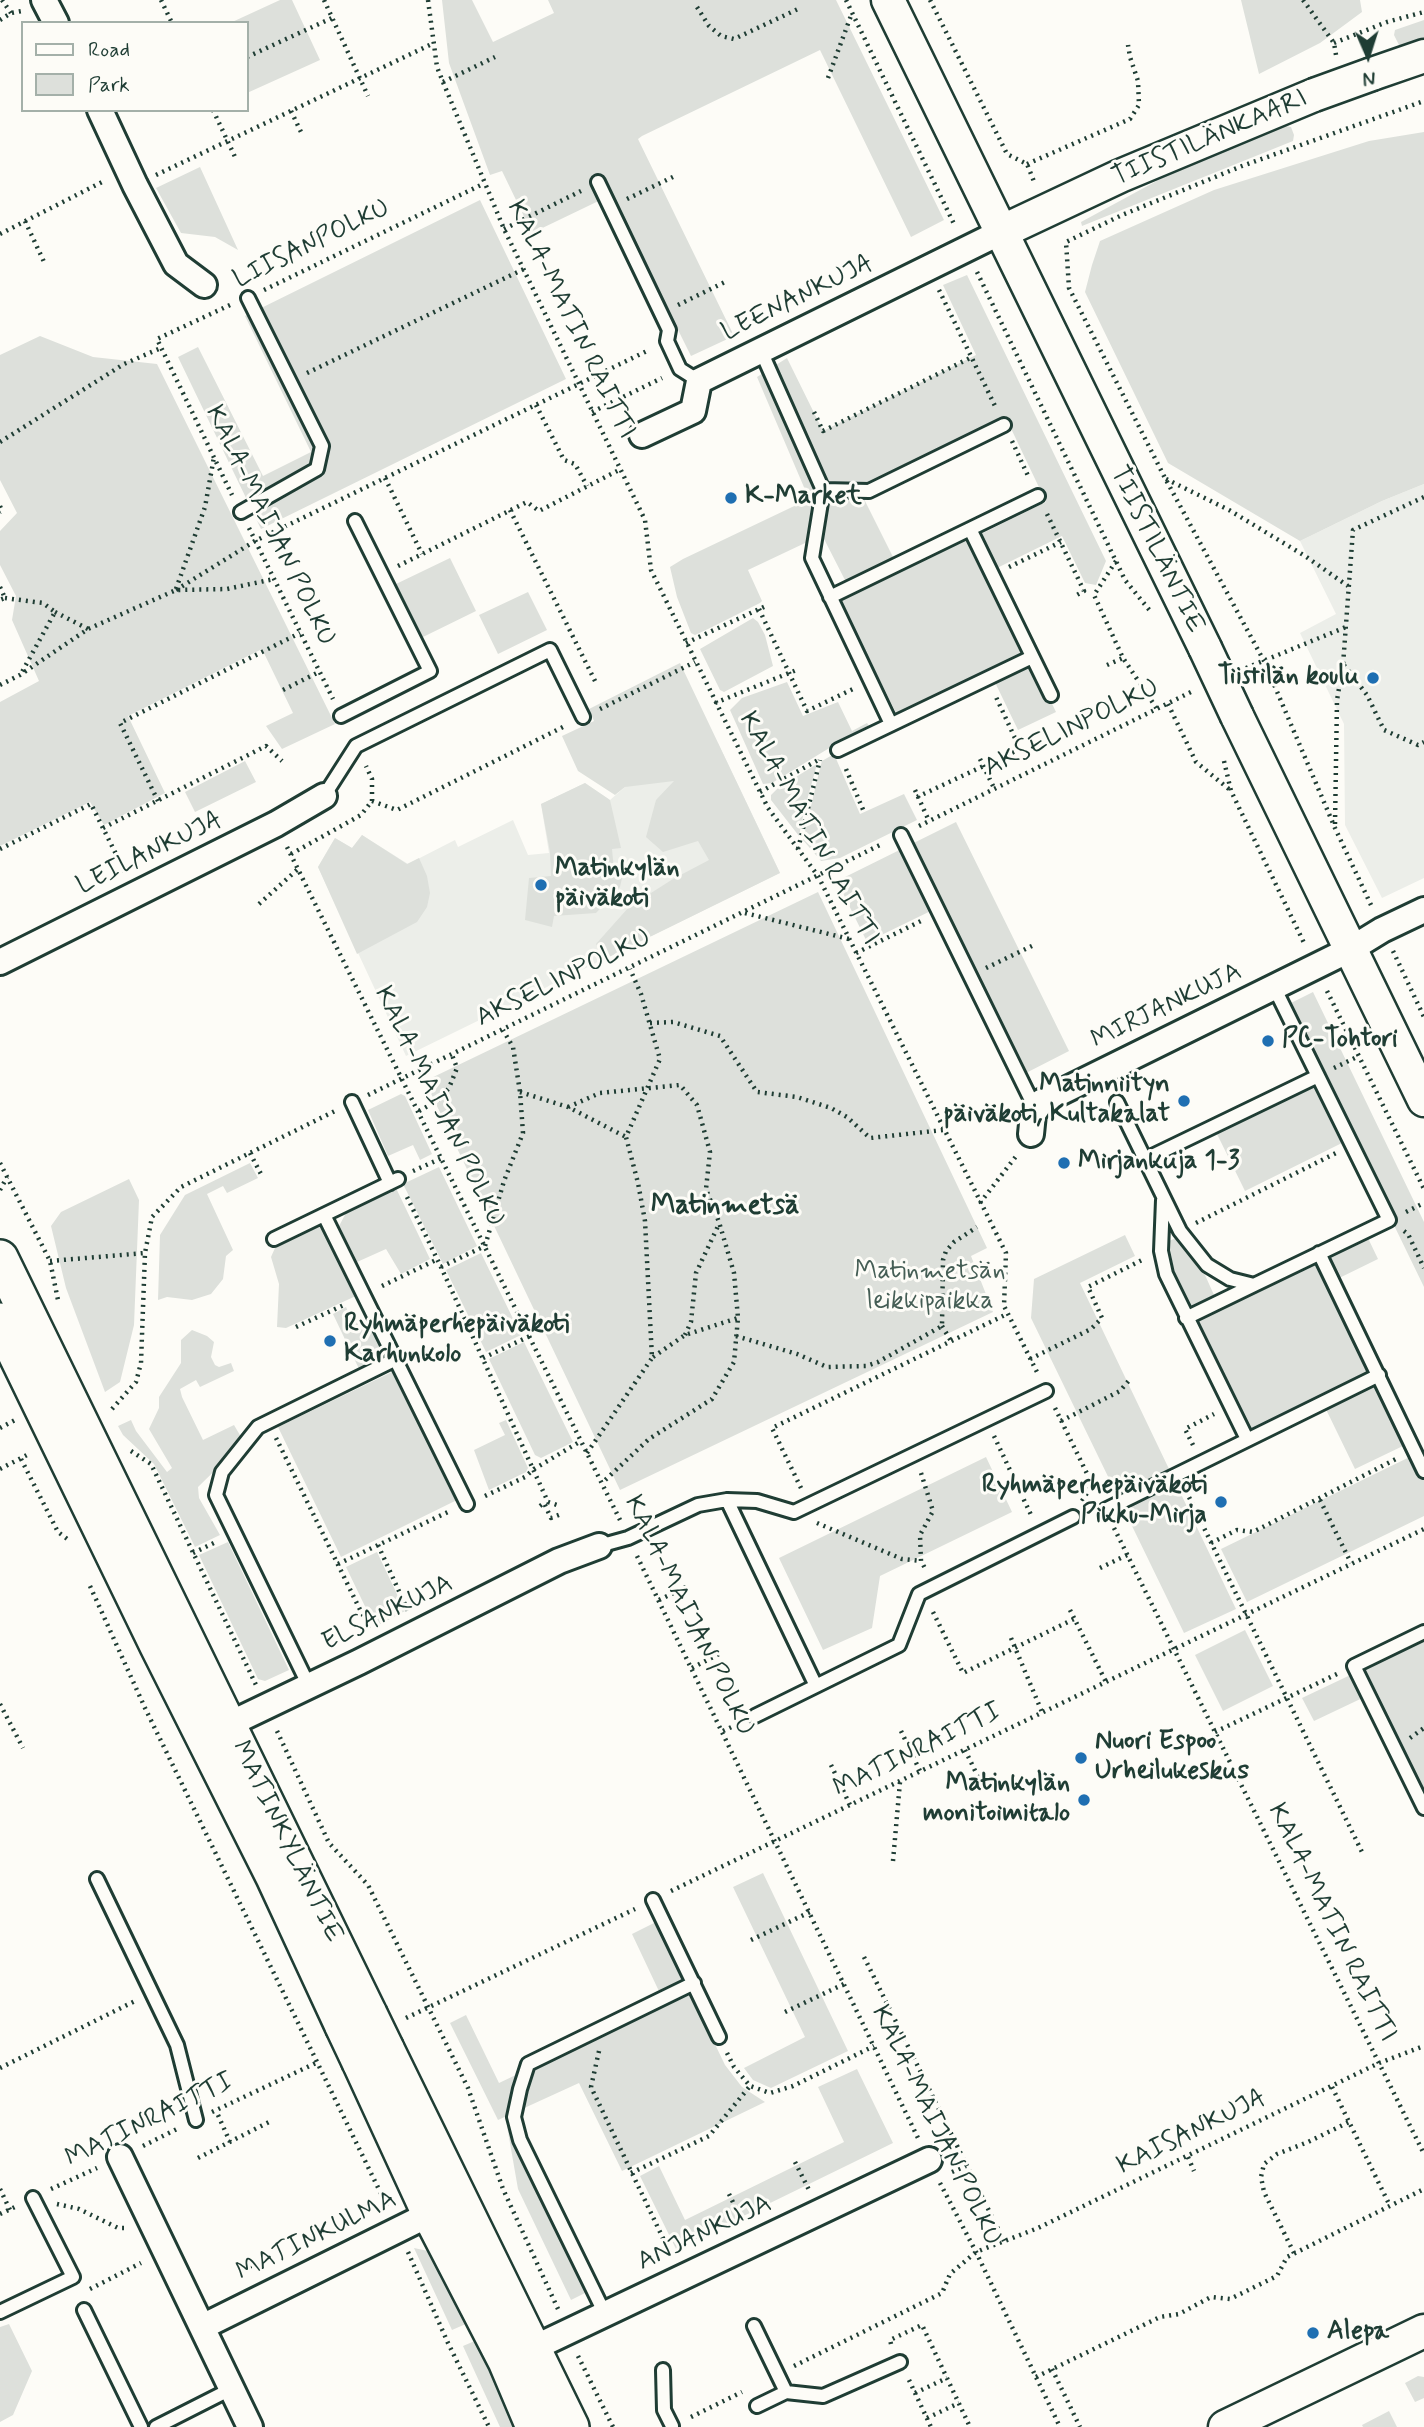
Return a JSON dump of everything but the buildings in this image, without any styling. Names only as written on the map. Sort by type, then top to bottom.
[{"type":"main road","name":"MATINKYLÄNTIE","points":[[0,1258],[217,1730],[274,1877],[371,2035],[444,2207],[519,2355],[571,2427]]},
{"type":"main road","name":"MATINKYLÄNTIE","points":[[0,1321],[158,1646],[217,1730]]},
{"type":"main road","name":"MATINKYLÄNTIE","points":[[519,2355],[534,2427]]},
{"type":"street","points":[[44,0],[55,21]]},
{"type":"street","name":"TIISTILÄNTIE","points":[[888,0],[1424,1100]]},
{"type":"street","name":"TIISTILÄNKAARI","points":[[1001,232],[1194,144],[1314,95],[1424,56]]},
{"type":"street","points":[[101,112],[123,181],[176,264],[204,285]]},
{"type":"street","name":"LEENANKUJA","points":[[699,381],[1001,232]]},
{"type":"street","points":[[642,435],[693,411],[699,381]]},
{"type":"street","name":"LEILANKUJA","points":[[0,962],[276,824],[324,796]]},
{"type":"street","name":"MIRJANKUJA","points":[[1035,1108],[1041,1102],[1351,949],[1424,909]]},
{"type":"street","points":[[1031,1134],[1035,1108]]},
{"type":"street","name":"ELSANKUJA","points":[[217,1730],[559,1561],[598,1546]]},
{"type":"street","points":[[120,2157],[250,2427]]},
{"type":"street","name":"ANJANKUJA","points":[[519,2355],[929,2161]]},
{"type":"street","name":"MATINKULMA","points":[[202,2327],[444,2207]]},
{"type":"street","points":[[1225,2427],[1424,2331]]},
{"type":"lane","points":[[598,182],[669,330],[667,341],[680,369],[699,381]]},
{"type":"lane","points":[[241,512],[317,469],[322,446],[248,298]]},
{"type":"lane","points":[[761,351],[823,490],[812,558],[891,724]]},
{"type":"lane","points":[[823,490],[869,491],[1004,425]]},
{"type":"lane","points":[[830,597],[1038,496]]},
{"type":"lane","points":[[341,716],[430,671],[355,521]]},
{"type":"lane","points":[[970,529],[1051,695]]},
{"type":"lane","points":[[324,796],[356,746],[550,650],[583,717]]},
{"type":"lane","points":[[838,750],[1032,657]]},
{"type":"lane","points":[[901,835],[1035,1108]]},
{"type":"lane","points":[[1186,1318],[1389,1220],[1274,987]]},
{"type":"lane","points":[[1146,1159],[1318,1076]]},
{"type":"lane","points":[[274,1239],[394,1181],[352,1102]]},
{"type":"lane","points":[[1117,1102],[1180,1231],[1207,1265],[1230,1279],[1254,1284]]},
{"type":"lane","points":[[1164,1198],[1161,1251],[1166,1274],[1247,1439]]},
{"type":"lane","points":[[324,1214],[467,1504]]},
{"type":"lane","points":[[1319,1254],[1424,1471]]},
{"type":"lane","points":[[309,1686],[216,1495],[222,1472],[258,1427],[396,1359]]},
{"type":"lane","points":[[1104,1510],[1378,1375]]},
{"type":"lane","points":[[598,1546],[628,1538],[698,1504],[727,1500],[757,1502],[794,1512],[1046,1391]]},
{"type":"lane","points":[[727,1500],[817,1686]]},
{"type":"lane","points":[[755,1716],[899,1645],[919,1594],[1073,1517]]},
{"type":"lane","points":[[1424,1632],[1354,1666],[1424,1808]]},
{"type":"lane","points":[[97,1879],[177,2045],[196,2120]]},
{"type":"lane","points":[[653,1900],[719,2037]]},
{"type":"lane","points":[[605,2314],[520,2140],[514,2117],[528,2064],[694,1983]]},
{"type":"lane","points":[[0,2312],[72,2277],[33,2198]]},
{"type":"lane","points":[[84,2310],[141,2427]]},
{"type":"lane","points":[[754,2326],[786,2392]]},
{"type":"lane","points":[[757,2406],[786,2392],[822,2396],[900,2362]]},
{"type":"lane","points":[[663,2370],[664,2410],[672,2426]]},
{"type":"lane","points":[[156,2427],[232,2389]]},
{"type":"path","points":[[0,20],[11,13],[2,0]]},
{"type":"path","points":[[161,0],[171,21]]},
{"type":"path","points":[[324,0],[368,96]]},
{"type":"path","name":"KALA-MATIN RAITTI","points":[[428,0],[437,67],[483,184],[645,520],[651,570],[768,808],[818,876],[1006,1253],[1004,1306],[1007,1314],[1424,2154]]},
{"type":"path","points":[[846,0],[1125,580],[1160,622]]},
{"type":"path","points":[[930,0],[1007,154],[1027,164],[1046,210],[1066,242],[1069,289],[1165,478],[1264,660],[1335,828],[1424,1017]]},
{"type":"path","points":[[1303,0],[1334,43],[1387,22],[1424,12]]},
{"type":"path","points":[[697,7],[715,31],[721,36],[734,39],[798,9]]},
{"type":"path","points":[[828,78],[852,13]]},
{"type":"path","points":[[248,57],[332,18]]},
{"type":"path","points":[[0,234],[123,181],[228,141],[434,43]]},
{"type":"path","points":[[1027,164],[1130,119],[1139,105],[1138,81],[1128,45]]},
{"type":"path","points":[[443,82],[495,57]]},
{"type":"path","points":[[1066,242],[1122,215],[1242,166],[1424,101]]},
{"type":"path","points":[[291,111],[301,132]]},
{"type":"path","points":[[214,112],[236,159]]},
{"type":"path","points":[[610,206],[677,175]]},
{"type":"path","points":[[504,229],[598,182]]},
{"type":"path","name":"LIISANPOLKU","points":[[157,339],[483,184]]},
{"type":"path","points":[[25,221],[45,264]]},
{"type":"path","points":[[929,267],[1084,592]]},
{"type":"path","points":[[290,381],[524,269]]},
{"type":"path","points":[[661,313],[727,281]]},
{"type":"path","name":"KALA-MAIJAN POLKU","points":[[157,339],[341,716]]},
{"type":"path","points":[[0,685],[20,675],[88,629],[176,590],[255,541],[667,341]]},
{"type":"path","points":[[0,442],[124,364],[161,348]]},
{"type":"path","points":[[811,406],[823,431],[972,357]]},
{"type":"path","points":[[592,412],[626,396]]},
{"type":"path","points":[[536,405],[564,460],[575,464],[587,486]]},
{"type":"path","points":[[176,590],[205,507],[214,457]]},
{"type":"path","points":[[382,574],[527,502],[539,510],[621,470]]},
{"type":"path","points":[[385,478],[422,554]]},
{"type":"path","points":[[1165,478],[1229,510],[1305,556],[1348,586]]},
{"type":"path","points":[[1335,828],[1337,700],[1343,665],[1353,530],[1424,497]]},
{"type":"path","points":[[0,506],[0,512]]},
{"type":"path","points":[[510,510],[597,685]]},
{"type":"path","points":[[992,575],[1060,542]]},
{"type":"path","points":[[1094,595],[1116,561]]},
{"type":"path","points":[[176,590],[227,589],[274,579]]},
{"type":"path","points":[[0,587],[3,599],[43,603],[88,629]]},
{"type":"path","points":[[1073,597],[1084,592],[1094,595],[1123,658],[1157,709]]},
{"type":"path","points":[[686,643],[768,605]]},
{"type":"path","points":[[759,609],[807,711],[871,681]]},
{"type":"path","points":[[20,675],[55,612]]},
{"type":"path","points":[[1264,660],[1346,627]]},
{"type":"path","points":[[158,801],[120,723],[300,632]]},
{"type":"path","points":[[1107,665],[1123,658]]},
{"type":"path","points":[[372,801],[397,810],[695,662]]},
{"type":"path","points":[[1343,665],[1367,695],[1384,730],[1418,745],[1424,742]]},
{"type":"path","points":[[715,703],[799,669]]},
{"type":"path","points":[[282,690],[320,672]]},
{"type":"path","points":[[917,797],[1020,749],[987,678]]},
{"type":"path","name":"AKSELINPOLKU","points":[[111,1409],[136,1382],[141,1363],[145,1252],[152,1217],[181,1187],[1182,696]]},
{"type":"path","points":[[1168,704],[1195,762],[1231,791]]},
{"type":"path","points":[[103,828],[266,746],[282,761]]},
{"type":"path","points":[[760,792],[838,750],[864,812]]},
{"type":"path","points":[[799,849],[820,759]]},
{"type":"path","points":[[980,759],[995,789]]},
{"type":"path","points":[[915,790],[929,821]]},
{"type":"path","points":[[0,849],[91,804],[131,882]]},
{"type":"path","name":"KALA-MAIJAN POLKU","points":[[276,824],[530,1336],[1060,2427]]},
{"type":"path","points":[[259,904],[298,869]]},
{"type":"path","points":[[744,912],[849,939]]},
{"type":"path","points":[[856,953],[939,912]]},
{"type":"path","points":[[970,976],[1036,944]]},
{"type":"path","points":[[630,969],[660,1059],[626,1137],[645,1222],[652,1358]]},
{"type":"path","points":[[650,1023],[673,1022],[720,1036],[757,1092],[797,1097],[831,1108],[847,1117],[870,1138],[944,1130]]},
{"type":"path","points":[[442,1267],[485,1246],[504,1181],[523,1133],[513,1047],[503,1030]]},
{"type":"path","points":[[419,1111],[437,1101],[449,1088],[457,1068],[452,1055]]},
{"type":"path","points":[[568,1107],[600,1093],[680,1086],[697,1105],[710,1152],[706,1189],[734,1273],[738,1318],[734,1362],[712,1399],[649,1439],[601,1483]]},
{"type":"path","points":[[520,1092],[568,1107],[626,1137]]},
{"type":"path","points":[[981,1203],[1005,1174],[1031,1134]]},
{"type":"path","points":[[1180,1231],[1352,1145]]},
{"type":"path","points":[[250,1153],[262,1176]]},
{"type":"path","points":[[442,1158],[394,1181],[442,1267],[548,1502],[559,1506]]},
{"type":"path","points":[[0,1163],[50,1261],[60,1308]]},
{"type":"path","points":[[0,1190],[7,1177]]},
{"type":"path","points":[[1389,1220],[1408,1234],[1424,1268]]},
{"type":"path","points":[[685,1335],[691,1322],[696,1273],[719,1222]]},
{"type":"path","points":[[951,1341],[942,1326],[943,1260],[946,1251],[954,1242],[977,1227]]},
{"type":"path","points":[[1030,1359],[1091,1329],[1102,1318],[1087,1287],[1161,1251]]},
{"type":"path","points":[[50,1261],[145,1252]]},
{"type":"path","points":[[809,1505],[772,1428],[1007,1314]]},
{"type":"path","points":[[587,1453],[652,1358],[685,1335],[738,1318]]},
{"type":"path","points":[[736,1336],[797,1354],[827,1367],[866,1366],[942,1326]]},
{"type":"path","points":[[483,1358],[530,1336]]},
{"type":"path","points":[[1061,1421],[1120,1391],[1131,1378]]},
{"type":"path","points":[[1201,1462],[1185,1429],[1230,1406]]},
{"type":"path","points":[[11,1411],[22,1417]]},
{"type":"path","points":[[986,1420],[1031,1515]]},
{"type":"path","points":[[268,1422],[380,1651]]},
{"type":"path","points":[[125,1447],[151,1464],[329,1843],[368,1885],[468,2088],[503,2189],[607,2421],[613,2427]]},
{"type":"path","points":[[1210,1543],[1237,1530],[1252,1532],[1320,1500],[1414,1450]]},
{"type":"path","points":[[0,1469],[27,1455]]},
{"type":"path","points":[[21,1459],[58,1532],[76,1546],[72,1533]]},
{"type":"path","points":[[1177,1473],[1363,1852]]},
{"type":"path","points":[[924,1480],[933,1511],[920,1535],[921,1561],[929,1589],[963,1673],[1074,1619]]},
{"type":"path","points":[[1320,1500],[1351,1563]]},
{"type":"path","points":[[540,1506],[544,1503],[551,1518],[561,1514]]},
{"type":"path","points":[[794,1512],[902,1559],[921,1561]]},
{"type":"path","name":"MATINRAITTI","points":[[371,2035],[1424,1529]]},
{"type":"path","points":[[377,1545],[418,1633]]},
{"type":"path","points":[[1100,1568],[1127,1555]]},
{"type":"path","points":[[88,1580],[145,1708],[398,2230],[489,2427]]},
{"type":"path","points":[[659,1600],[686,1587]]},
{"type":"path","points":[[1070,1610],[1105,1682]]},
{"type":"path","points":[[1011,1638],[1042,1712]]},
{"type":"path","points":[[692,1668],[719,1654]]},
{"type":"path","points":[[1215,1732],[1354,1666]]},
{"type":"path","points":[[0,1704],[23,1748]]},
{"type":"path","points":[[901,1731],[920,1771]]},
{"type":"path","points":[[965,1750],[983,1787]]},
{"type":"path","points":[[831,1765],[850,1805]]},
{"type":"path","points":[[893,1861],[900,1781]]},
{"type":"path","points":[[751,1940],[810,1912]]},
{"type":"path","points":[[864,1956],[1003,2241]]},
{"type":"path","points":[[785,2012],[844,1984]]},
{"type":"path","points":[[0,2068],[152,1992]]},
{"type":"path","points":[[605,2027],[591,2087],[682,2278]]},
{"type":"path","points":[[719,2037],[734,2067],[751,2086],[770,2093],[793,2086],[874,2046]]},
{"type":"path","name":"KAISANKUJA","points":[[672,2426],[942,2293],[950,2274],[976,2252],[1038,2228],[1379,2063],[1424,2046]]},
{"type":"path","name":"MATINRAITTI","points":[[0,2214],[317,2063]]},
{"type":"path","points":[[631,2173],[709,2136],[751,2086]]},
{"type":"path","points":[[1332,2087],[1390,2206]]},
{"type":"path","points":[[198,2158],[269,2122]]},
{"type":"path","points":[[1294,2253],[1264,2192],[1261,2177],[1264,2164],[1277,2154],[1349,2122]]},
{"type":"path","points":[[222,2124],[230,2142]]},
{"type":"path","points":[[1188,2157],[1194,2171]]},
{"type":"path","points":[[0,2189],[10,2210]]},
{"type":"path","points":[[1037,2377],[1160,2318],[1179,2314],[1211,2297],[1230,2299],[1277,2276],[1287,2256],[1424,2189]]},
{"type":"path","points":[[33,2198],[79,2209],[118,2228],[126,2228]]},
{"type":"path","points":[[72,2277],[88,2290],[144,2262]]},
{"type":"path","points":[[931,2427],[890,2340],[922,2325],[970,2427]]},
{"type":"path","points":[[1052,2369],[1080,2427]]},
{"type":"path","points":[[915,2393],[947,2378]]},
{"type":"path","points":[[927,2418],[959,2403]]},
{"type":"shaded area","name":"Tiistilän koulu","points":[[1424,484],[1424,878],[1382,898],[1345,825],[1344,724],[1300,633],[1336,614],[1300,541]]},
{"type":"shaded area","name":"Matinkylän päiväkoti","points":[[718,743],[780,873],[406,1056],[318,867],[335,838],[352,848],[362,835],[408,864],[455,840],[458,847],[513,820],[528,855],[549,853],[541,804],[585,783],[610,800],[625,787]]},
{"type":"green space","points":[[280,0],[292,0],[320,60],[248,93],[248,21],[234,21]]},
{"type":"green space","points":[[442,0],[472,0],[493,42],[554,13],[548,0],[836,0],[944,220],[911,237],[820,50],[642,136],[638,139],[734,336],[691,356],[611,195],[532,233],[502,171],[490,175],[449,63]]},
{"type":"green space","points":[[1241,0],[1360,0],[1362,12],[1320,43],[1259,74]]},
{"type":"green space","points":[[1424,20],[1424,40],[1400,47],[1394,35],[1395,30]]},
{"type":"green space","points":[[1285,126],[1291,127],[1293,141],[1082,226],[1081,222],[1164,177]]},
{"type":"green space","points":[[1424,132],[1424,484],[1300,541],[1168,463],[1085,292],[1092,265],[1100,241],[1214,190],[1369,141]]},
{"type":"green space","points":[[200,167],[238,250],[215,237],[181,233],[156,188]]},
{"type":"green space","points":[[480,200],[566,379],[261,529],[178,357],[198,347],[263,476],[311,452],[245,316]]},
{"type":"green space","points":[[967,275],[1106,561],[1096,585],[1085,583],[1062,536],[997,568],[981,534],[1046,502],[1006,418],[860,491],[894,559],[846,582],[822,535],[748,570],[762,601],[760,603],[695,635],[691,633],[677,597],[670,567],[809,499],[757,377],[787,358],[823,431],[976,355],[943,285]]},
{"type":"green space","points":[[40,336],[93,357],[157,364],[335,724],[282,749],[266,726],[293,713],[262,649],[128,716],[165,793],[104,825],[90,802],[0,846],[0,702],[39,681],[12,620],[16,596],[0,565],[0,531],[17,513],[0,480],[0,355]]},
{"type":"green space","points":[[970,535],[1056,712],[1018,730],[990,672],[898,717],[840,599]]},
{"type":"green space","points":[[450,558],[476,611],[423,637],[396,584]]},
{"type":"green space","points":[[528,592],[547,630],[498,654],[479,615]]},
{"type":"green space","points":[[753,618],[765,635],[773,666],[724,692],[720,690],[700,649]]},
{"type":"green space","points":[[680,663],[780,873],[607,958],[596,944],[629,907],[709,860],[698,841],[663,852],[646,837],[656,800],[674,781],[625,787],[615,795],[578,771],[562,736],[594,721],[589,709]]},
{"type":"green space","points":[[787,682],[803,716],[838,702],[852,731],[867,723],[869,726],[772,783],[763,784],[730,710],[742,698]]},
{"type":"green space","points":[[834,754],[860,814],[904,794],[917,820],[840,858],[821,861],[803,840],[822,761]]},
{"type":"green space","points":[[245,761],[256,782],[195,812],[185,792]]},
{"type":"green space","points":[[817,764],[799,836],[771,800],[771,795]]},
{"type":"green space","points":[[585,783],[610,800],[621,848],[612,849],[614,870],[624,869],[620,887],[596,913],[554,916],[552,927],[525,920],[529,878],[551,876],[550,852],[541,804]]},
{"type":"green space","points":[[956,822],[1069,1051],[1024,1074],[941,906],[867,942],[837,881]]},
{"type":"green space","points":[[362,835],[407,864],[419,858],[427,876],[430,893],[427,907],[417,922],[357,954],[318,867],[335,838],[352,848]]},
{"type":"green space","name":"Matinmetsä","points":[[818,892],[987,1248],[971,1256],[993,1312],[620,1490],[425,1081]]},
{"type":"green space","points":[[1313,992],[1424,1222],[1424,1287],[1287,1005]]},
{"type":"green space","points":[[1314,1084],[1344,1142],[1245,1191],[1216,1132]]},
{"type":"green space","points":[[401,1094],[405,1096],[432,1154],[420,1160],[413,1145],[388,1156],[368,1110]]},
{"type":"green space","points":[[250,1163],[258,1178],[227,1193],[223,1186],[207,1194],[233,1250],[226,1256],[223,1279],[211,1294],[192,1300],[167,1297],[158,1300],[160,1235],[185,1195]]},
{"type":"green space","points":[[439,1167],[477,1246],[443,1264],[403,1184]]},
{"type":"green space","points":[[129,1179],[139,1200],[134,1325],[120,1382],[105,1392],[66,1288],[51,1226],[61,1212]]},
{"type":"green space","points":[[395,1186],[430,1259],[401,1274],[386,1249],[357,1262],[338,1228],[347,1211]]},
{"type":"green space","points":[[324,1223],[358,1295],[286,1328],[277,1327],[279,1284],[271,1257],[275,1248]]},
{"type":"green space","points":[[1125,1235],[1135,1256],[1080,1283],[1236,1609],[1184,1633],[1031,1318],[1034,1279]]},
{"type":"green space","points":[[1367,1236],[1378,1259],[1327,1284],[1405,1445],[1355,1469],[1320,1397],[1249,1432],[1194,1319]]},
{"type":"green space","points":[[1176,1238],[1205,1275],[1214,1295],[1190,1307],[1174,1273],[1169,1241]]},
{"type":"green space","points":[[481,1253],[521,1335],[486,1352],[446,1270]]},
{"type":"green space","points":[[346,1307],[350,1316],[356,1314],[367,1326],[374,1324],[383,1354],[380,1361],[360,1371],[333,1314]]},
{"type":"green space","points":[[192,1330],[214,1342],[211,1357],[215,1365],[219,1367],[231,1363],[234,1371],[200,1387],[196,1380],[180,1389],[182,1397],[203,1440],[234,1425],[244,1442],[198,1487],[199,1498],[220,1535],[195,1547],[154,1464],[123,1435],[118,1426],[131,1420],[136,1431],[167,1472],[172,1468],[149,1429],[159,1408],[159,1397],[181,1363],[181,1340]]},
{"type":"green space","points":[[524,1342],[573,1442],[541,1458],[535,1455],[489,1359]]},
{"type":"green space","points":[[394,1371],[457,1500],[341,1557],[278,1427]]},
{"type":"green space","points":[[506,1420],[528,1468],[526,1472],[489,1490],[474,1450],[505,1435],[499,1423]]},
{"type":"green space","points":[[1424,1450],[1424,1516],[1247,1602],[1221,1549]]},
{"type":"green space","points":[[986,1457],[1012,1512],[880,1576],[872,1628],[823,1650],[779,1558]]},
{"type":"green space","points":[[228,1542],[289,1670],[265,1681],[258,1679],[199,1555]]},
{"type":"green space","points":[[377,1552],[405,1611],[375,1627],[346,1567]]},
{"type":"green space","points":[[1245,1630],[1273,1686],[1223,1711],[1195,1655]]},
{"type":"green space","points":[[1424,1640],[1424,1799],[1373,1693],[1314,1721],[1302,1698]]},
{"type":"green space","points":[[763,1873],[848,2051],[771,2088],[753,2080],[744,2068],[805,2037],[733,1887]]},
{"type":"green space","points":[[656,1922],[725,2065],[742,2087],[765,2102],[622,2171],[579,2083],[498,2120],[450,2023],[466,2015],[499,2083],[665,2004],[632,1934]]},
{"type":"green space","points":[[857,2069],[893,2143],[676,2249],[640,2176],[659,2166],[685,2220],[844,2142],[818,2087]]},
{"type":"green space","points":[[512,2124],[589,2291],[571,2300],[518,2189],[507,2126]]},
{"type":"green space","points":[[414,2248],[440,2257],[475,2320],[452,2330]]},
{"type":"green space","points":[[9,2324],[32,2371],[13,2415],[0,2422],[0,2327]]},
{"type":"green space","points":[[484,2337],[518,2427],[500,2427],[463,2346]]},
{"type":"green space","points":[[1418,2376],[1424,2377],[1424,2398],[1415,2402],[1405,2383]]},
{"type":"green space","points":[[1389,2411],[1397,2427],[1363,2427],[1362,2425]]},
{"type":"place","name":"K-Market","points":[[731,498]]},
{"type":"place","name":"Tiistilän koulu","points":[[1373,678]]},
{"type":"place","name":"Matinkylän päiväkoti","points":[[541,885]]},
{"type":"place","name":"PC-Tohtori","points":[[1268,1041]]},
{"type":"place","name":"Matinniityn päiväkoti, Kultakalat","points":[[1184,1101]]},
{"type":"place","name":"Mirjankuja 1-3","points":[[1064,1163]]},
{"type":"place","name":"Ryhmäperhepäiväkoti Karhunkolo","points":[[330,1341]]},
{"type":"place","name":"Ryhmäperhepäiväkoti Pikku-Mirja","points":[[1221,1502]]},
{"type":"place","name":"Nuori Espoo Urheilukeskus","points":[[1081,1758]]},
{"type":"place","name":"Matinkylän monitoimitalo","points":[[1084,1800]]},
{"type":"place","name":"Alepa","points":[[1313,2333]]},
{"type":"district","name":"Matinmetsä","points":[[725,1207]]},
{"type":"park label","name":"Matinmetsän leikkipaikka","points":[[930,1288]]}]
